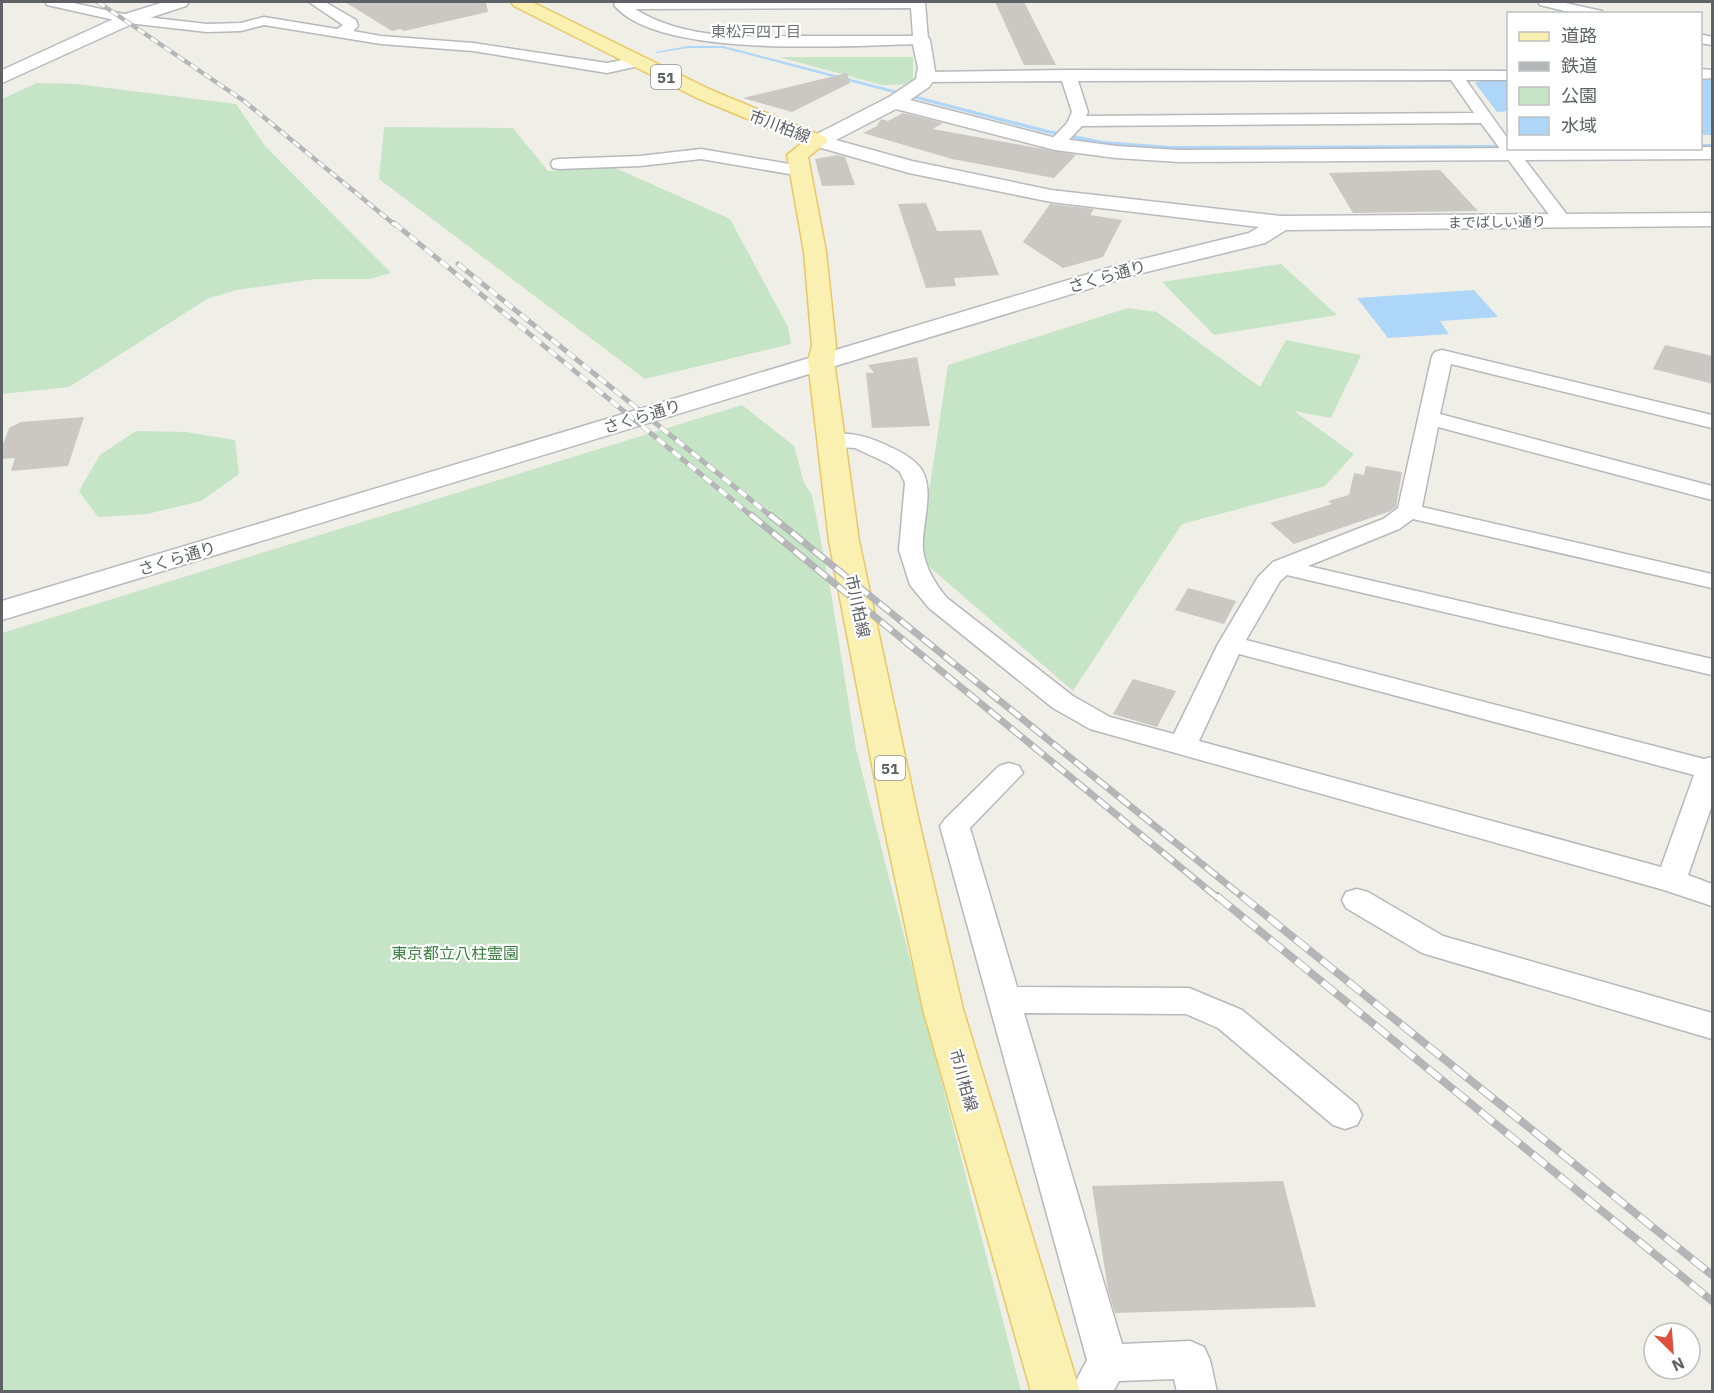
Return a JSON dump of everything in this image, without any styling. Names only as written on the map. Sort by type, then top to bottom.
[{"type":"main road","name":"市川柏線","points":[[520,2],[716,101],[769,124],[818,141]]},
{"type":"main road","name":"市川柏線","points":[[818,141],[797,155],[816,264],[824,346],[821,361],[844,541],[900,817],[943,1009],[1056,1392]]},
{"type":"street","points":[[52,2],[128,19],[226,29],[264,21],[381,40],[473,47],[607,68],[638,62]]},
{"type":"street","points":[[3,75],[128,19],[176,2]]},
{"type":"street","points":[[316,2],[351,23],[351,26],[339,34]]},
{"type":"street","points":[[1545,2],[1588,12]]},
{"type":"street","points":[[623,3],[918,3],[921,40],[928,77],[924,84],[818,141]]},
{"type":"street","points":[[623,3],[629,12],[664,28],[705,39],[732,41],[921,40]]},
{"type":"street","points":[[1065,134],[1080,112],[1068,75]]},
{"type":"street","points":[[1455,75],[1507,148]]},
{"type":"street","points":[[928,77],[1507,75]]},
{"type":"street","points":[[901,98],[1065,134],[1116,152],[1179,156],[1507,149]]},
{"type":"street","points":[[1065,134],[1487,118]]},
{"type":"street","name":"までばしい通り","points":[[818,141],[909,166],[1052,196],[1281,223],[1713,220]]},
{"type":"street","points":[[1509,150],[1562,220]]},
{"type":"street","points":[[1559,150],[1713,153]]},
{"type":"street","points":[[559,164],[701,154],[801,171]]},
{"type":"street","name":"さくら通り","points":[[2,611],[1126,270],[1257,238],[1281,223]]},
{"type":"street","points":[[1183,746],[1232,644],[1270,576],[1282,567],[1391,524],[1409,511],[1442,356],[1713,421]]},
{"type":"street","points":[[1430,418],[1713,493]]},
{"type":"street","points":[[831,441],[859,441],[897,459],[910,469],[916,483],[911,550],[922,585],[938,603],[1063,702],[1100,723],[1671,881],[1713,895]]},
{"type":"street","points":[[1409,511],[1713,581]]},
{"type":"street","points":[[1282,567],[1713,667]]},
{"type":"street","points":[[1232,644],[1712,768],[1671,881]]},
{"type":"street","points":[[1009,773],[955,826],[1004,1000],[1099,1377],[1190,1360],[1197,1392]]},
{"type":"street","points":[[1356,900],[1433,945],[1713,1026]]},
{"type":"street","points":[[1004,1000],[1189,1001],[1230,1019],[1345,1115]]},
{"type":"green space","points":[[779,57],[913,57],[913,84],[882,85]]},
{"type":"green space","points":[[37,83],[76,84],[236,104],[265,146],[391,273],[370,279],[315,279],[236,290],[207,299],[69,387],[2,394],[2,99]]},
{"type":"green space","points":[[384,127],[513,128],[548,171],[613,167],[730,219],[788,327],[791,344],[645,379],[379,179]]},
{"type":"green space","points":[[1281,264],[1337,315],[1214,335],[1162,282]]},
{"type":"green space","points":[[1128,308],[1157,312],[1260,387],[1286,340],[1361,355],[1331,418],[1294,411],[1354,454],[1325,486],[1182,524],[1073,691],[919,558],[948,365]]},
{"type":"green space","name":"東京都立八柱霊園","points":[[742,405],[794,446],[804,483],[812,495],[832,599],[856,749],[1021,1391],[2,1391],[2,633]]},
{"type":"green space","points":[[136,431],[186,432],[235,440],[239,474],[201,501],[147,514],[98,517],[79,491],[100,455]]},
{"type":"water","points":[[1702,79],[1712,79],[1712,135],[1702,135]]},
{"type":"water","points":[[1507,81],[1507,111],[1497,112],[1475,83]]},
{"type":"water","points":[[1474,290],[1498,317],[1440,321],[1449,334],[1388,338],[1357,298]]},
{"type":"building","points":[[345,2],[486,2],[488,12],[404,31],[400,29],[392,31]]},
{"type":"building","points":[[995,2],[1024,2],[1056,65],[1024,65]]},
{"type":"building","points":[[847,73],[850,83],[792,112],[743,98]]},
{"type":"building","points":[[903,113],[943,123],[933,129],[1076,155],[1054,178],[952,159],[863,133],[877,126],[881,119],[888,121]]},
{"type":"building","points":[[837,155],[845,157],[855,185],[822,186],[815,159]]},
{"type":"building","points":[[1440,170],[1478,211],[1353,213],[1329,173]]},
{"type":"building","points":[[926,203],[937,231],[981,230],[999,275],[954,278],[956,286],[926,288],[898,204]]},
{"type":"building","points":[[1050,204],[1094,209],[1090,215],[1122,220],[1103,257],[1063,268],[1023,242]]},
{"type":"building","points":[[1665,345],[1713,356],[1713,384],[1653,369]]},
{"type":"building","points":[[917,357],[930,426],[872,428],[866,373],[874,373],[868,365]]},
{"type":"building","points":[[84,417],[68,466],[11,471],[15,458],[2,459],[2,447],[9,428],[21,422]]},
{"type":"building","points":[[1366,466],[1402,472],[1396,507],[1388,512],[1294,544],[1270,523],[1332,504],[1328,501],[1349,495],[1354,473],[1364,475]]},
{"type":"building","points":[[1188,588],[1236,601],[1224,624],[1175,610]]},
{"type":"building","points":[[1133,679],[1176,691],[1157,727],[1113,714]]},
{"type":"building","points":[[1283,1181],[1316,1307],[1115,1313],[1108,1290],[1092,1186]]},
{"type":"waterway","points":[[657,52],[688,47],[723,47],[1048,132],[1103,143],[1170,148],[1507,147]]},
{"type":"waterway","points":[[1702,146],[1712,146]]},
{"type":"railway","points":[[98,2],[244,101],[395,225]]},
{"type":"railway","points":[[394,223],[753,517]]},
{"type":"railway","points":[[458,264],[772,517]]},
{"type":"railway","points":[[751,515],[1218,898]]},
{"type":"railway","points":[[770,515],[1244,898]]},
{"type":"railway","points":[[1217,896],[1712,1301]]},
{"type":"railway","points":[[1242,896],[1712,1275]]},
{"type":"district","name":"東松戸四丁目","points":[[756,31]]}]
